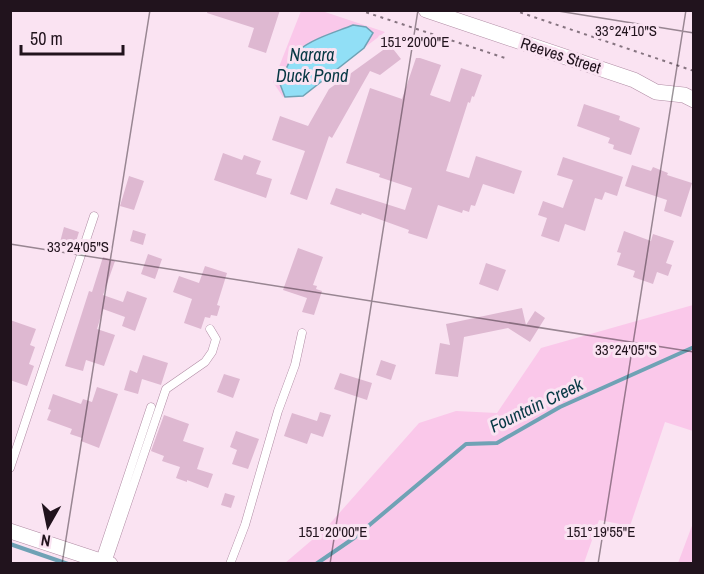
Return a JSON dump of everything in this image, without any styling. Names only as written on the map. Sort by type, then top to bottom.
[{"type":"street","name":"Reeves Street","points":[[426,10],[634,80],[656,92],[684,95],[693,100]]},
{"type":"street","points":[[10,531],[106,562]]},
{"type":"lane","points":[[10,468],[94,216]]},
{"type":"lane","points":[[106,562],[166,389],[205,363],[216,339],[210,329]]},
{"type":"lane","points":[[230,564],[245,525],[275,419],[295,365],[302,333]]},
{"type":"lane","points":[[106,562],[151,408]]},
{"type":"path","points":[[359,10],[505,58]]},
{"type":"path","points":[[513,10],[693,71]]},
{"type":"shaded area","points":[[301,11],[322,11],[385,32],[364,48],[373,33],[280,83],[285,97],[283,97],[273,82]]},
{"type":"shaded area","points":[[693,305],[693,431],[665,422],[630,526],[599,520],[584,563],[285,563],[326,528],[419,423],[456,411],[497,413],[541,348]]},
{"type":"shaded area","points":[[693,523],[693,563],[678,563]]},
{"type":"water","name":"Narara Duck Pond","points":[[353,25],[366,27],[373,33],[364,48],[303,96],[285,97],[280,84],[296,53],[311,42]]},
{"type":"building","points":[[208,10],[280,10],[266,53],[248,47],[254,28],[207,13]]},
{"type":"building","points":[[390,45],[401,59],[380,75],[370,71],[332,138],[329,136],[307,200],[290,194],[305,151],[272,140],[280,116],[308,126],[329,89]]},
{"type":"building","points":[[416,58],[441,65],[430,95],[450,102],[461,68],[482,75],[474,97],[472,96],[470,103],[468,102],[446,171],[469,178],[476,156],[522,171],[514,194],[483,184],[475,206],[471,205],[469,212],[463,210],[462,213],[438,205],[427,239],[362,213],[361,215],[330,204],[336,188],[405,210],[412,188],[346,163],[370,88],[402,99]]},
{"type":"building","points":[[584,104],[620,116],[619,120],[640,128],[631,155],[613,149],[614,145],[608,143],[610,138],[577,126]]},
{"type":"building","points":[[223,153],[242,160],[244,155],[261,161],[256,174],[272,179],[266,198],[214,180]]},
{"type":"building","points":[[563,157],[623,177],[617,196],[605,192],[602,200],[595,198],[585,231],[565,224],[559,242],[541,236],[547,218],[538,215],[543,201],[563,208],[573,180],[557,175]]},
{"type":"building","points":[[632,165],[651,171],[653,167],[668,173],[667,175],[692,183],[681,217],[664,211],[667,200],[625,186]]},
{"type":"building","points":[[129,176],[144,181],[134,210],[120,206]]},
{"type":"building","points":[[64,227],[79,232],[73,251],[59,246]]},
{"type":"building","points":[[133,230],[146,234],[143,245],[130,241]]},
{"type":"building","points":[[624,231],[651,241],[653,234],[674,241],[666,263],[672,265],[668,276],[657,272],[653,284],[633,277],[635,271],[617,265],[621,253],[617,252]]},
{"type":"building","points":[[298,248],[323,257],[313,285],[322,291],[314,315],[302,312],[307,298],[283,290]]},
{"type":"building","points":[[148,254],[162,259],[155,279],[141,274]]},
{"type":"building","points":[[103,257],[115,261],[103,295],[123,302],[127,291],[147,298],[135,331],[122,326],[125,317],[103,309],[97,329],[115,335],[104,366],[86,360],[83,371],[65,366],[89,291],[92,292]]},
{"type":"building","points":[[486,263],[506,270],[498,291],[479,284]]},
{"type":"building","points":[[205,266],[227,273],[217,305],[220,306],[217,316],[205,317],[201,329],[184,323],[192,299],[173,292],[179,276],[199,283]]},
{"type":"building","points":[[522,308],[526,325],[535,311],[545,318],[530,342],[508,328],[464,337],[458,377],[435,374],[440,343],[450,345],[446,324]]},
{"type":"building","points":[[10,320],[36,329],[30,345],[35,347],[29,364],[34,366],[27,386],[10,380]]},
{"type":"building","points":[[143,355],[168,363],[161,385],[142,379],[138,394],[124,390],[130,370],[137,373]]},
{"type":"building","points":[[381,360],[396,365],[391,380],[376,375]]},
{"type":"building","points":[[340,373],[372,383],[367,400],[334,389]]},
{"type":"building","points":[[224,374],[240,379],[233,398],[217,392]]},
{"type":"building","points":[[97,387],[118,394],[99,448],[70,434],[72,429],[47,420],[53,394],[81,404],[83,399],[92,402]]},
{"type":"building","points":[[320,412],[331,415],[323,437],[311,433],[307,444],[284,436],[292,413],[317,421]]},
{"type":"building","points":[[164,415],[189,424],[183,441],[204,448],[197,469],[213,474],[208,488],[176,478],[180,467],[162,461],[164,456],[151,451]]},
{"type":"building","points":[[236,431],[259,439],[248,469],[232,464],[237,450],[230,447]]},
{"type":"building","points":[[225,493],[235,496],[231,508],[221,505]]},
{"type":"waterway","name":"Fountain Creek","points":[[316,564],[354,538],[466,444],[497,443],[560,407],[694,347]]},
{"type":"waterway","name":"Fountain Creek","points":[[10,544],[68,564]]}]
